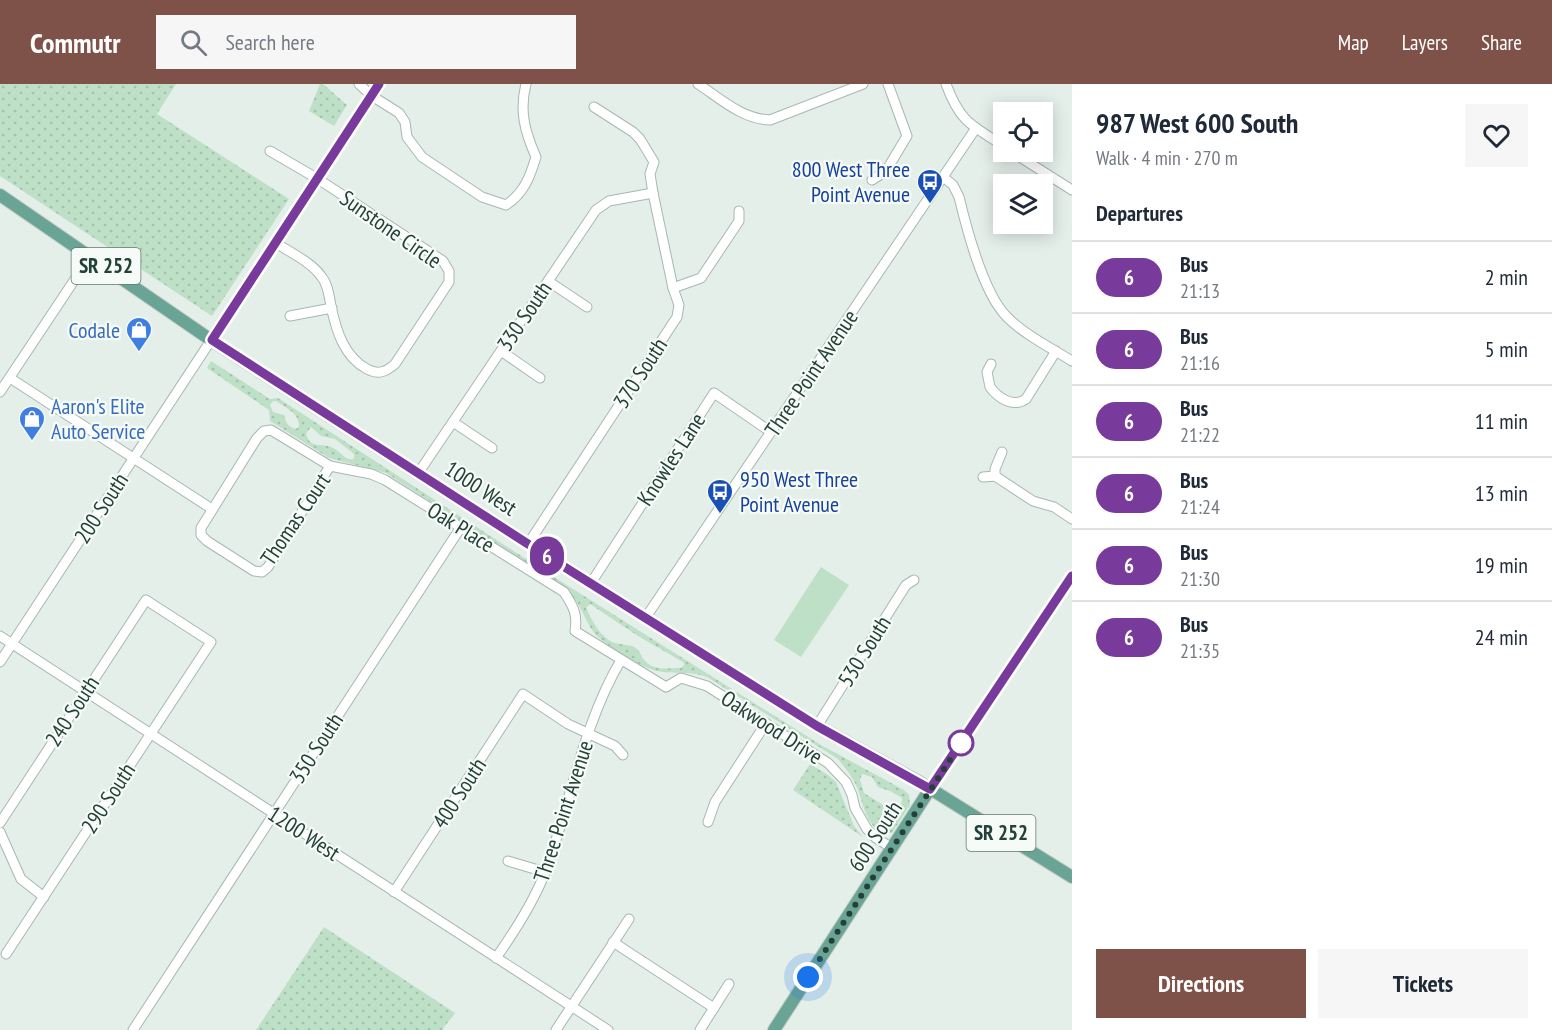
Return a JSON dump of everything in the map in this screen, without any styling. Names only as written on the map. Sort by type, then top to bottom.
[{"type":"main road","name":"1000 West","points":[[0,195],[91,255],[212,340],[528,544],[817,726],[930,789],[1072,877]]},
{"type":"main road","name":"600 South","points":[[774,1030],[930,789]]},
{"type":"street","points":[[359,84],[372,96],[399,113],[405,122],[406,137],[422,157],[482,197],[506,205],[524,190],[536,157],[522,116],[522,96],[526,84]]},
{"type":"street","name":"200 South","points":[[0,662],[379,84]]},
{"type":"street","points":[[698,84],[745,116],[758,120],[770,120],[863,84]]},
{"type":"street","points":[[872,180],[886,171],[907,136],[888,84]]},
{"type":"street","points":[[946,84],[960,114],[967,122],[993,139]]},
{"type":"street","name":"370 South","points":[[528,544],[677,318],[679,305],[673,288],[652,193],[650,174],[654,162],[633,132],[594,106]]},
{"type":"street","name":"Three Point Avenue","points":[[646,617],[976,128]]},
{"type":"street","points":[[270,152],[318,179]]},
{"type":"street","points":[[1028,162],[1072,190]]},
{"type":"street","points":[[943,177],[953,185],[959,197],[995,302],[1008,318],[1072,361]]},
{"type":"street","name":"Sunstone Circle","points":[[276,243],[322,276],[343,344],[352,358],[373,373],[386,372],[395,364],[449,282],[449,271],[443,261],[318,179]]},
{"type":"street","name":"330 South","points":[[419,472],[596,210],[609,201],[652,193]]},
{"type":"street","points":[[673,288],[700,278],[739,221],[739,211]]},
{"type":"street","points":[[0,393],[91,255]]},
{"type":"street","points":[[548,281],[587,308]]},
{"type":"street","points":[[290,316],[332,308]]},
{"type":"street","points":[[501,351],[540,378]]},
{"type":"street","points":[[991,363],[987,380],[990,387],[1014,404],[1021,403],[1026,399],[1056,351]]},
{"type":"street","points":[[10,378],[212,509]]},
{"type":"street","name":"Knowles Lane","points":[[591,582],[714,393],[771,432]]},
{"type":"street","points":[[453,422],[492,448]]},
{"type":"street","name":"Thomas Court","points":[[271,430],[330,466],[268,567],[262,572],[254,572],[201,535],[201,528],[212,509],[264,431],[271,430]]},
{"type":"street","points":[[995,476],[995,469],[1002,452]]},
{"type":"street","name":"Oak Place","points":[[330,466],[371,474],[385,480],[564,592],[577,618],[575,631],[621,660]]},
{"type":"street","points":[[983,477],[995,476],[1034,501],[1054,507],[1072,519]]},
{"type":"street","name":"350 South","points":[[133,1030],[461,527]]},
{"type":"street","name":"600 South","points":[[930,789],[1072,576]]},
{"type":"street","name":"530 South","points":[[817,726],[906,585],[914,580]]},
{"type":"street","name":"240 South","points":[[0,823],[146,600],[211,642]]},
{"type":"street","name":"1200 West","points":[[0,636],[608,1030]]},
{"type":"street","name":"290 South","points":[[6,954],[211,642]]},
{"type":"street","name":"Three Point Avenue","points":[[496,958],[526,912],[545,872],[600,700],[621,660]]},
{"type":"street","name":"Oakwood Drive","points":[[621,660],[666,687],[681,678],[707,686],[828,763],[846,783],[855,808],[867,829],[892,848]]},
{"type":"street","name":"400 South","points":[[394,891],[523,694],[567,723],[589,732]]},
{"type":"street","points":[[708,822],[715,802],[766,723]]},
{"type":"street","points":[[589,732],[615,746],[623,755]]},
{"type":"street","points":[[0,832],[21,879],[44,897]]},
{"type":"street","points":[[508,861],[545,872]]},
{"type":"street","points":[[556,1030],[628,919]]},
{"type":"street","points":[[613,942],[714,1008]]},
{"type":"street","points":[[700,1030],[729,984]]},
{"type":"green space","points":[[0,84],[176,84],[157,114],[289,199],[212,316],[0,176]]},
{"type":"green space","points":[[320,84],[323,84],[347,105],[334,126],[309,111]]},
{"type":"green space","points":[[211,361],[270,399],[278,398],[546,572],[821,745],[904,790],[909,795],[910,805],[892,833],[877,829],[872,824],[855,783],[838,759],[707,677],[657,671],[625,656],[597,636],[576,601],[559,584],[386,473],[329,458],[270,421],[269,410],[207,368]],"holes":[[[276,401],[288,409],[297,418],[299,426],[296,429],[289,426],[284,415],[273,412],[270,405]],[[311,427],[321,436],[335,439],[354,454],[354,458],[352,460],[347,458],[331,447],[314,444],[306,434]],[[590,604],[683,662],[684,665],[681,668],[657,668],[648,664],[634,647],[615,643],[605,637],[586,608]],[[862,774],[872,777],[878,787],[902,798],[897,814],[886,826],[879,821],[884,810],[883,805],[864,793],[860,780]]]},
{"type":"green space","points":[[821,567],[849,585],[801,657],[774,640]]},
{"type":"green space","points":[[810,764],[836,782],[854,826],[863,837],[793,790]]},
{"type":"green space","points":[[324,927],[455,1013],[442,1030],[256,1030]]},
{"type":"bus line","name":"6","points":[[379,84],[212,340],[528,544],[817,726],[930,789],[1072,576]]},
{"type":"place","name":"800 West Three Point Avenue","points":[[930,205]]},
{"type":"place","name":"Codale","points":[[139,353]]},
{"type":"place","name":"Aaron's Elite Auto Service","points":[[32,442]]},
{"type":"place","name":"950 West Three Point Avenue","points":[[720,515]]},
{"type":"route","points":[[808,977],[961,743]]}]
